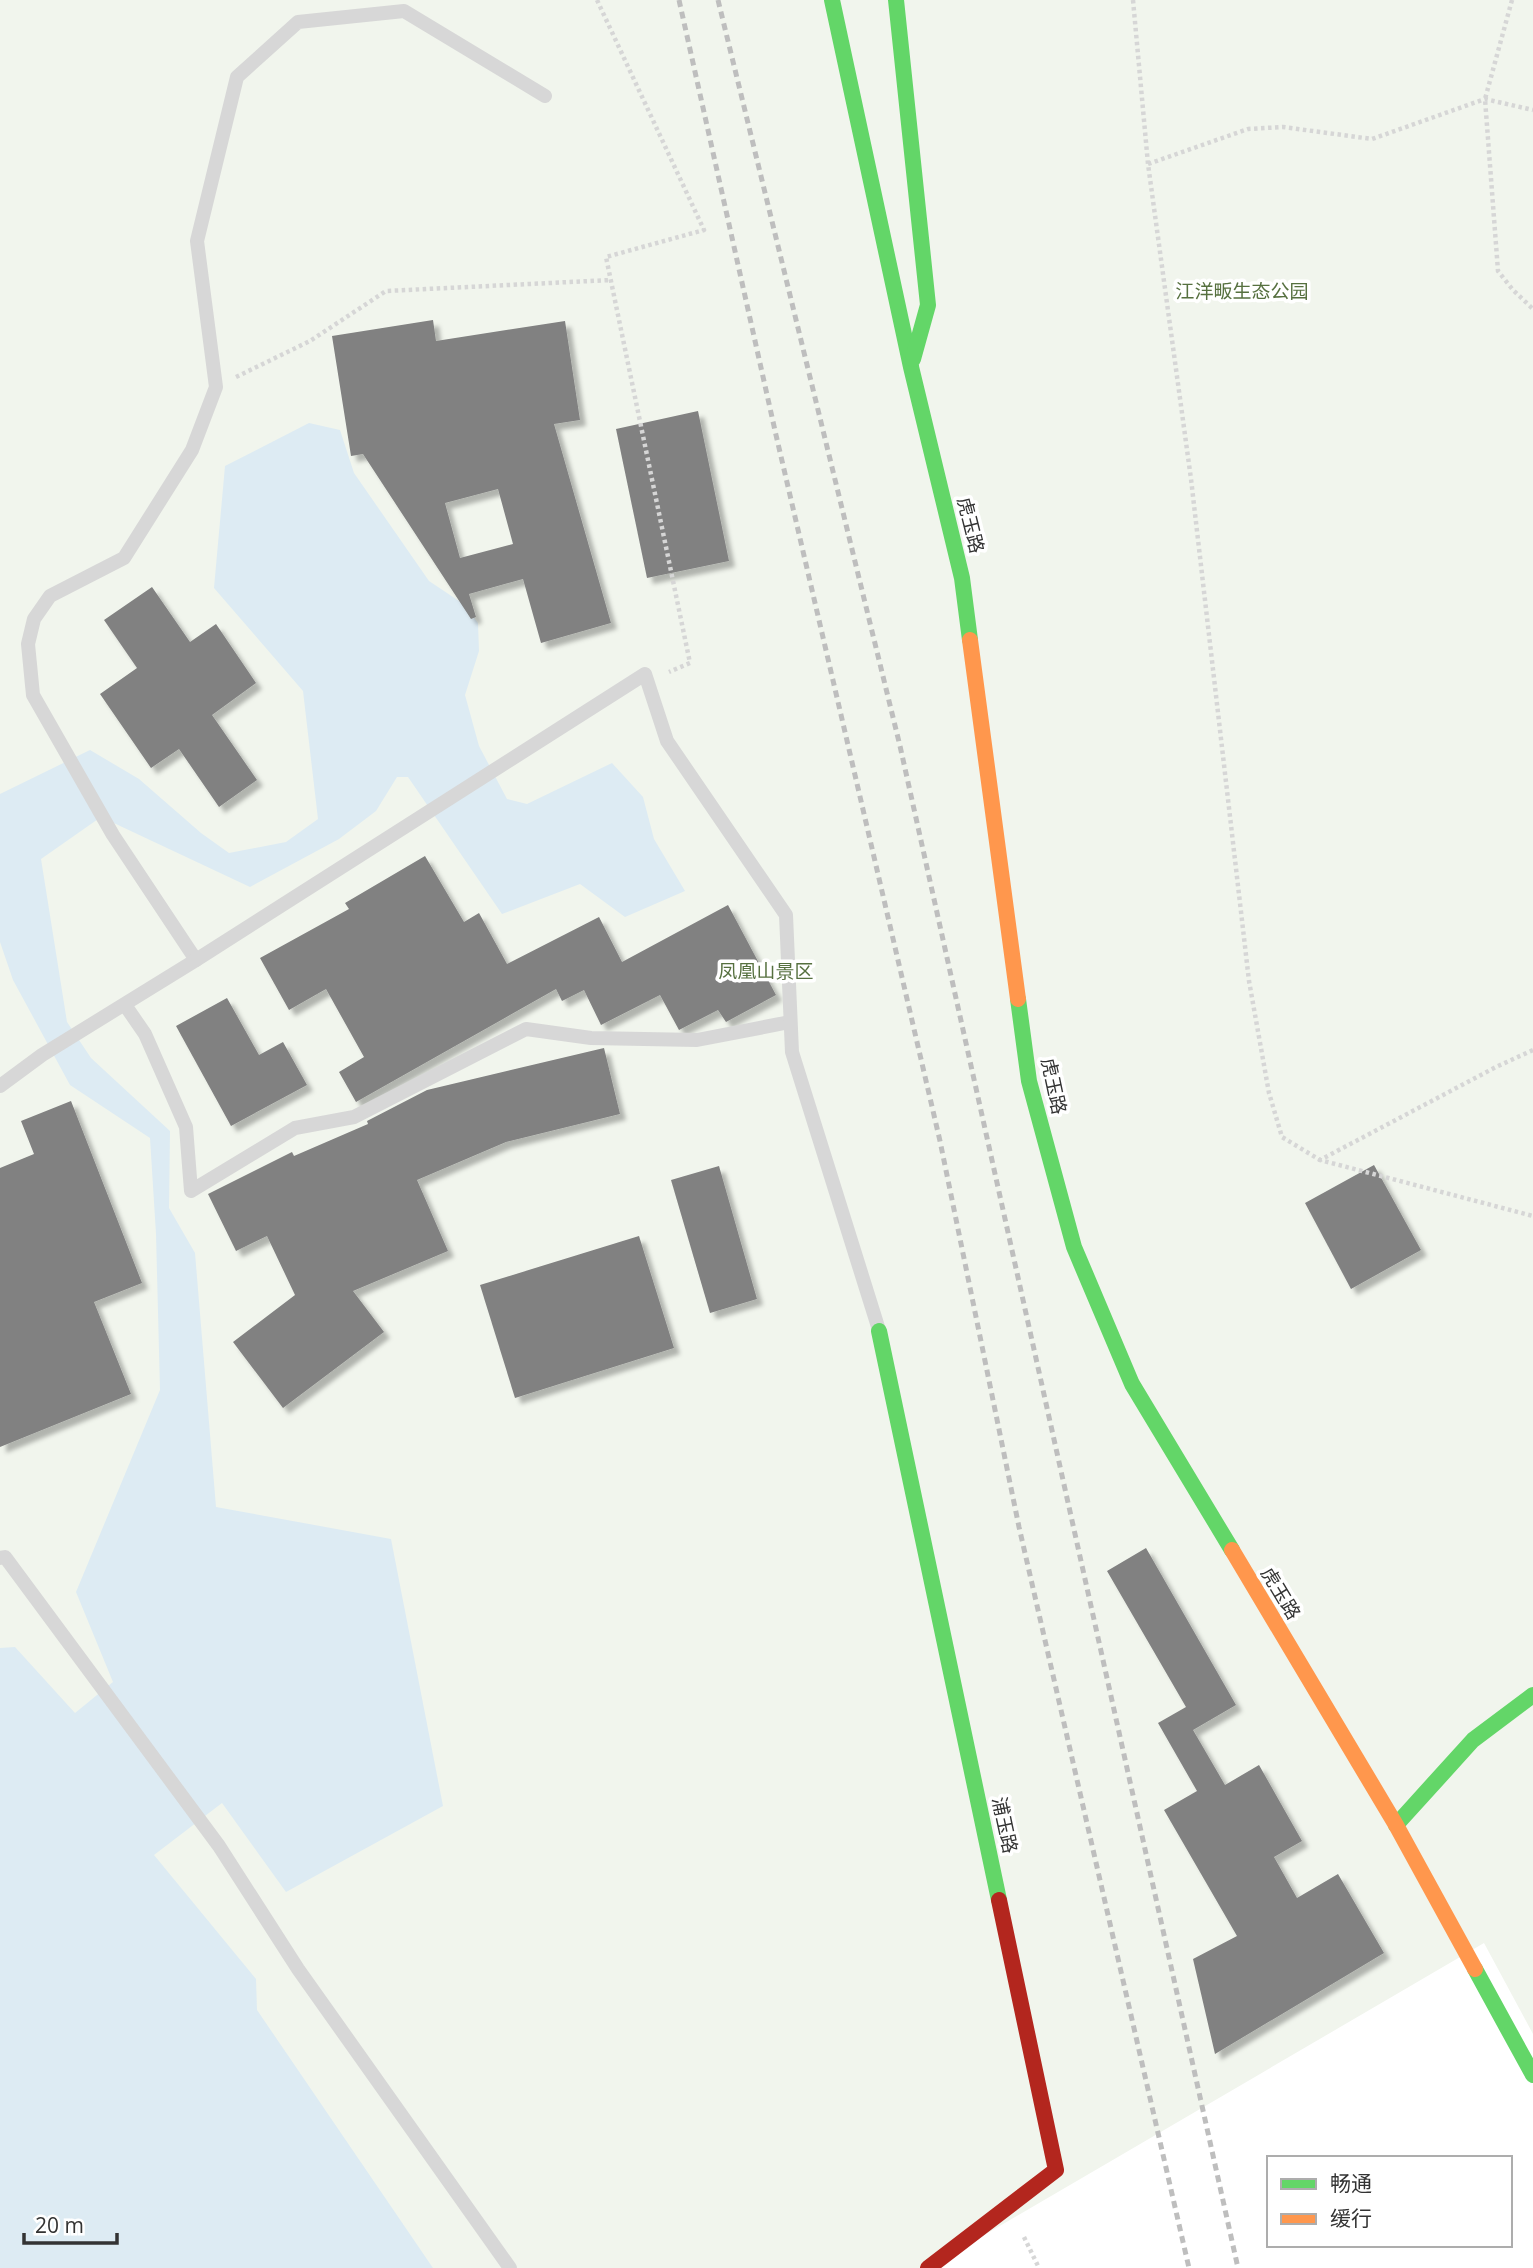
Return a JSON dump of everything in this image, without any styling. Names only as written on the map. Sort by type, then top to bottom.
[{"type":"street","name":"虎玉路","points":[[832,0],[911,367],[962,578],[1029,1081],[1074,1247],[1132,1384],[1395,1825],[1533,2075]]},
{"type":"street","points":[[896,0],[928,305],[911,367]]},
{"type":"street","name":"浦玉路","points":[[879,1331],[1056,2169],[928,2268]]},
{"type":"street","points":[[1395,1825],[1474,1740],[1533,1695]]},
{"type":"lane","points":[[196,960],[113,835],[33,695],[28,644],[34,618],[50,596],[124,558],[192,450],[216,387],[197,241],[237,77],[298,22],[404,11],[545,96]]},
{"type":"lane","points":[[0,1086],[42,1055],[645,674],[667,741],[786,915],[792,1052],[879,1331]]},
{"type":"lane","points":[[125,1005],[145,1034],[186,1126],[191,1191],[295,1128],[354,1117],[526,1029],[591,1038],[697,1040],[790,1022]]},
{"type":"lane","points":[[0,1559],[5,1556],[219,1846],[298,1969],[510,2268]]},
{"type":"path","points":[[597,0],[704,230],[606,257],[690,663],[647,681]]},
{"type":"path","points":[[1133,0],[1148,164],[1191,479],[1249,981],[1269,1093],[1282,1137],[1320,1160],[1533,1216]]},
{"type":"path","points":[[1512,0],[1485,99],[1498,271],[1533,309]]},
{"type":"path","points":[[1148,164],[1248,129],[1283,127],[1372,139],[1485,99],[1533,110]]},
{"type":"path","points":[[216,387],[310,341],[386,291],[611,280]]},
{"type":"path","points":[[1320,1160],[1533,1050]]},
{"type":"green space","name":"凤凰山景区","points":[[0,0],[1533,0],[1533,2034],[1484,1943],[969,2244],[936,2268],[0,2268]]},
{"type":"shaded area","points":[[309,423],[340,430],[354,473],[429,581],[465,605],[478,623],[479,651],[465,695],[479,746],[507,799],[527,804],[612,763],[643,797],[654,839],[685,891],[625,917],[580,884],[502,914],[408,777],[397,777],[376,811],[339,839],[250,887],[101,817],[41,859],[67,1022],[91,1058],[170,1131],[169,1208],[195,1253],[216,1507],[391,1539],[443,1806],[286,1892],[222,1803],[154,1855],[256,1979],[257,2010],[433,2268],[0,2268],[0,1648],[15,1647],[75,1713],[113,1682],[76,1592],[160,1390],[156,1234],[150,1138],[70,1085],[13,980],[0,942],[0,794],[90,750],[139,779],[201,833],[229,853],[286,842],[318,819],[303,691],[214,588],[225,466]]},
{"type":"building","points":[[433,320],[436,341],[565,321],[580,420],[554,424],[611,623],[541,643],[523,579],[469,594],[476,617],[471,619],[363,454],[351,456],[332,336]],"holes":[[[498,489],[513,544],[460,558],[445,503]]]},
{"type":"building","points":[[698,411],[729,561],[647,578],[616,429]]},
{"type":"building","points":[[152,587],[190,642],[216,624],[256,683],[212,715],[257,780],[219,807],[179,749],[151,768],[100,694],[137,668],[104,620]]},
{"type":"building","points":[[425,856],[464,922],[479,913],[507,964],[599,917],[622,962],[728,905],[776,995],[726,1022],[718,1010],[679,1030],[660,995],[601,1025],[584,990],[562,1001],[556,989],[356,1102],[339,1072],[364,1057],[326,989],[289,1010],[260,958],[349,909],[345,903]]},
{"type":"building","points":[[227,998],[259,1055],[283,1042],[307,1085],[231,1126],[176,1026]]},
{"type":"building","points":[[604,1048],[620,1114],[506,1142],[417,1180],[448,1251],[353,1291],[384,1332],[283,1408],[233,1342],[295,1295],[267,1236],[236,1251],[208,1194],[292,1152],[294,1156],[368,1124],[367,1121],[427,1090]]},
{"type":"building","points":[[71,1101],[142,1283],[94,1302],[131,1394],[0,1447],[0,1168],[34,1154],[21,1121]]},
{"type":"building","points":[[1374,1165],[1421,1250],[1351,1289],[1305,1203]]},
{"type":"building","points":[[719,1166],[757,1299],[710,1313],[671,1180]]},
{"type":"building","points":[[639,1236],[674,1348],[515,1398],[480,1285]]},
{"type":"building","points":[[1146,1548],[1236,1705],[1193,1730],[1225,1785],[1259,1765],[1302,1841],[1274,1857],[1297,1898],[1338,1874],[1384,1953],[1215,2054],[1193,1959],[1237,1936],[1164,1810],[1197,1791],[1158,1723],[1186,1707],[1107,1571]]},
{"type":"railway","points":[[679,0],[776,435],[940,1141],[1019,1527],[1189,2268]]},
{"type":"railway","points":[[718,0],[900,746],[1238,2268]]},
{"type":"traffic: fast","points":[[832,0],[911,367],[962,578],[970,640]]},
{"type":"traffic: fast","points":[[896,0],[928,305],[913,359]]},
{"type":"traffic: fast","points":[[1018,999],[1029,1081],[1074,1247],[1132,1384],[1232,1550]]},
{"type":"traffic: fast","points":[[879,1331],[999,1900]]},
{"type":"traffic: fast","points":[[1396,1825],[1473,1740],[1533,1695]]},
{"type":"traffic: fast","points":[[1475,1969],[1533,2075]]},
{"type":"traffic: slow","points":[[970,640],[1018,999]]},
{"type":"traffic: slow","points":[[1232,1550],[1396,1825],[1475,1969]]},
{"type":"traffic: jam","points":[[928,2268],[1056,2170],[999,1900]]},
{"type":"park label","name":"江洋畈生态公园","points":[[1242,291]]}]
